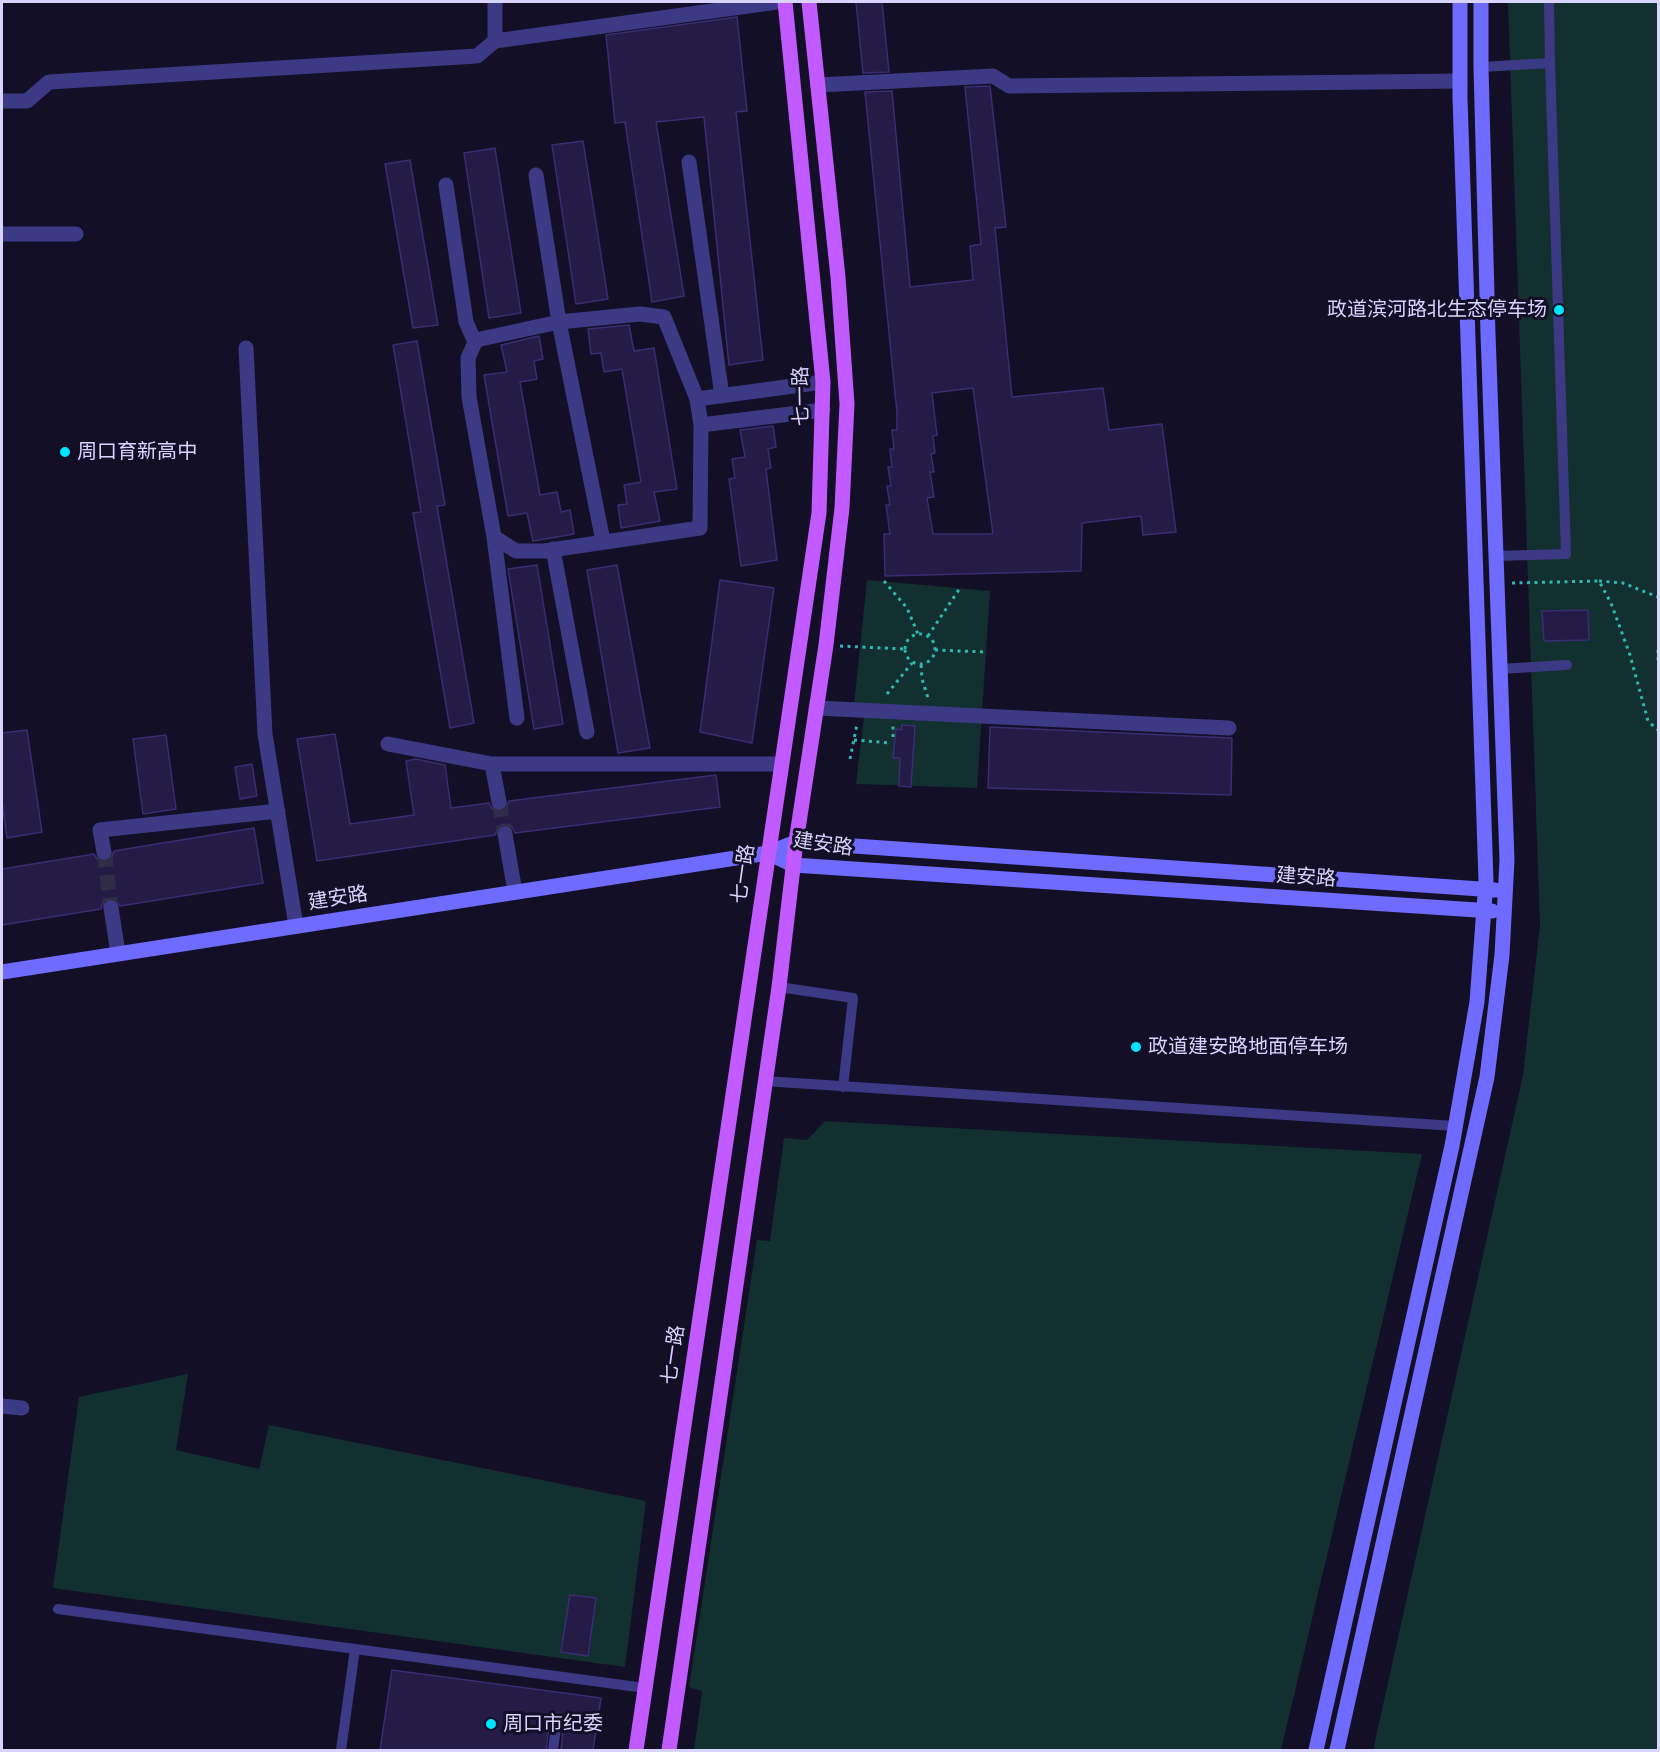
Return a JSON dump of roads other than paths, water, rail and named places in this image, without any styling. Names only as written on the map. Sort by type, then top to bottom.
[{"type":"main road","name":"七一路","points":[[636,1750],[819,513],[824,410],[823,382],[785,2]]},
{"type":"main road","points":[[669,1750],[779,987],[796,842],[826,645],[842,508],[847,404],[838,277],[809,2]]},
{"type":"main road","points":[[1316,1750],[1455,1126],[1477,1002],[1485,890],[1460,81],[1460,2]]},
{"type":"main road","points":[[1337,1750],[1487,1077],[1502,955],[1508,860],[1480,67],[1481,2]]},
{"type":"main road","points":[[768,853],[796,842],[1506,891]]},
{"type":"main road","name":"建安路","points":[[2,972],[768,853],[793,865],[1504,912]]},
{"type":"street","points":[[495,2],[495,41]]},
{"type":"street","points":[[2,101],[27,101],[49,82],[477,56],[495,41],[777,2]]},
{"type":"street","points":[[818,85],[993,76],[1009,86],[1460,81]]},
{"type":"street","points":[[689,162],[722,396]]},
{"type":"street","points":[[536,175],[559,322],[603,541]]},
{"type":"street","points":[[446,185],[466,322],[475,342]]},
{"type":"street","points":[[2,234],[76,234]]},
{"type":"street","points":[[494,537],[516,551],[554,549],[700,528],[701,425],[697,399],[664,317],[640,314],[559,322],[476,340],[468,358],[469,397],[494,537],[517,718]]},
{"type":"street","points":[[246,348],[265,734],[296,926]]},
{"type":"street","points":[[697,399],[823,382]]},
{"type":"street","points":[[701,425],[824,410]]},
{"type":"street","points":[[554,549],[587,732]]},
{"type":"street","points":[[816,708],[1229,728]]},
{"type":"street","points":[[388,744],[492,764],[779,764]]},
{"type":"street","points":[[492,764],[499,802]]},
{"type":"street","points":[[104,852],[100,830],[278,811]]},
{"type":"street","points":[[505,834],[515,892]]},
{"type":"street","points":[[111,908],[118,953]]},
{"type":"street","points":[[2,1406],[22,1408]]},
{"type":"lane","points":[[1496,556],[1566,554],[1549,2]]},
{"type":"lane","points":[[1480,67],[1550,63]]},
{"type":"lane","points":[[1500,669],[1567,665]]},
{"type":"lane","points":[[779,987],[853,998],[843,1087]]},
{"type":"lane","points":[[764,1081],[1455,1126]]},
{"type":"lane","points":[[58,1609],[645,1688]]},
{"type":"lane","points":[[341,1750],[355,1649]]},
{"type":"lane","points":[[553,1750],[557,1720]]},
{"type":"tunnel","points":[[499,802],[505,834]]},
{"type":"tunnel","points":[[104,852],[111,908]]},
{"type":"place","name":"政道滨河路北生态停车场","points":[[1559,310]]},
{"type":"place","name":"周口育新高中","points":[[65,452]]},
{"type":"place","name":"政道建安路地面停车场","points":[[1136,1047]]},
{"type":"place","name":"周口市纪委","points":[[491,1724]]}]
